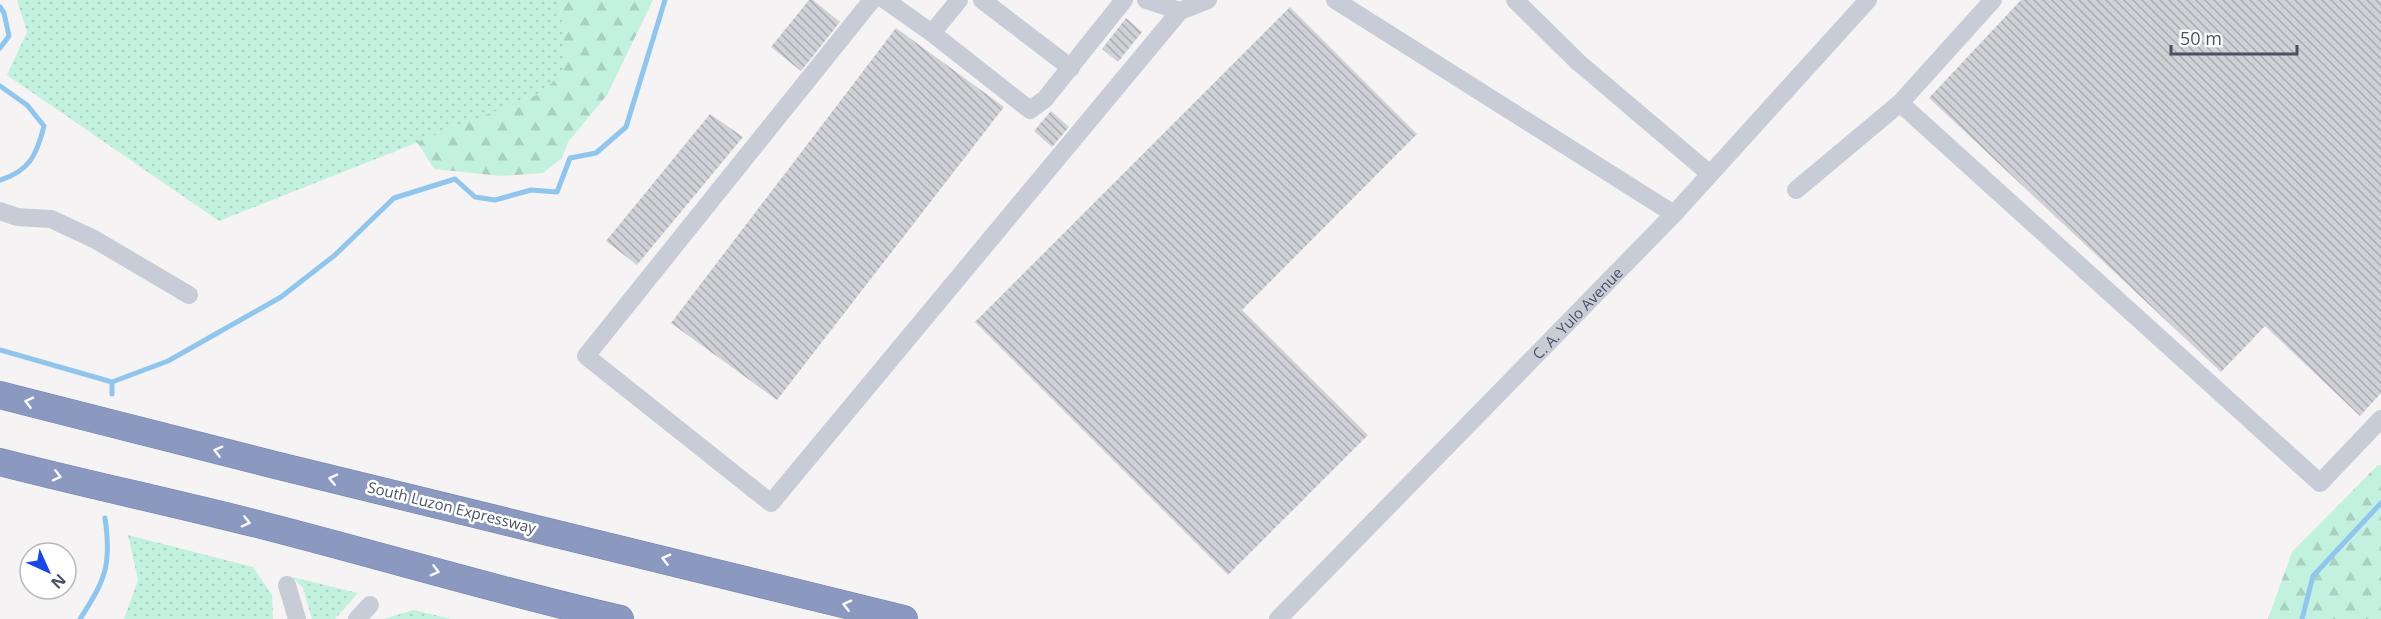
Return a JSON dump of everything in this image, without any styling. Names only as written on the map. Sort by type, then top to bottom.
[{"type":"highway","name":"South Luzon Expressway","points":[[0,395],[904,619]]},
{"type":"highway","points":[[0,462],[268,527],[433,570],[532,599],[620,619]]},
{"type":"street","points":[[872,0],[586,356],[771,503],[1180,11],[1208,0]]},
{"type":"street","points":[[885,0],[932,33],[1030,110],[1045,99],[1124,0]]},
{"type":"street","points":[[932,33],[959,0]]},
{"type":"street","points":[[982,0],[1071,68]]},
{"type":"street","points":[[1146,0],[1180,11]]},
{"type":"street","points":[[1335,0],[1674,214]]},
{"type":"street","points":[[1515,0],[1578,62],[1710,174]]},
{"type":"street","name":"C. A. Yulo Avenue","points":[[1278,619],[1674,214],[1868,0]]},
{"type":"street","points":[[1796,190],[1900,103],[1993,0]]},
{"type":"street","points":[[1900,103],[2320,483],[2381,419]]},
{"type":"street","points":[[0,211],[17,217],[51,219],[94,239],[189,295]]},
{"type":"street","points":[[286,585],[297,619]]},
{"type":"street","points":[[357,619],[370,605]]},
{"type":"green space","points":[[17,0],[558,0],[563,26],[563,71],[542,93],[219,221],[7,75],[27,32]]},
{"type":"green space","points":[[558,0],[653,0],[607,95],[568,142],[562,158],[543,173],[501,176],[434,169],[417,142],[542,93],[563,71],[563,26]]},
{"type":"green space","points":[[2378,465],[2381,465],[2381,619],[2268,619],[2292,552]]},
{"type":"green space","points":[[128,535],[253,567],[272,595],[273,619],[124,619],[138,580]]},
{"type":"green space","points":[[292,577],[358,593],[335,619],[312,619],[303,588]]},
{"type":"green space","points":[[414,610],[451,619],[384,619]]},
{"type":"building","points":[[809,0],[813,0],[840,22],[801,71],[771,47]]},
{"type":"building","points":[[2021,0],[2381,0],[2381,393],[2360,416],[2265,326],[2221,372],[1929,98]]},
{"type":"building","points":[[1290,7],[1417,134],[1242,310],[1368,435],[1228,575],[975,322]]},
{"type":"building","points":[[1126,18],[1142,32],[1118,62],[1102,49]]},
{"type":"building","points":[[896,28],[1004,107],[777,400],[671,323]]},
{"type":"building","points":[[1051,111],[1069,127],[1052,147],[1034,131]]},
{"type":"building","points":[[710,114],[743,137],[637,265],[606,241]]},
{"type":"waterway","points":[[112,382],[168,361],[281,297],[335,255],[394,198],[455,179],[475,197],[495,200],[531,190],[557,192],[570,158],[596,153],[626,127],[665,0]]},
{"type":"waterway","points":[[0,7],[4,13],[9,36],[0,48]]},
{"type":"waterway","points":[[0,86],[27,105],[44,126],[31,160],[19,172],[0,180]]},
{"type":"waterway","points":[[0,350],[112,382],[112,394]]},
{"type":"waterway","points":[[2302,619],[2313,576],[2381,503]]},
{"type":"waterway","points":[[80,619],[101,583],[107,561],[105,518]]}]
